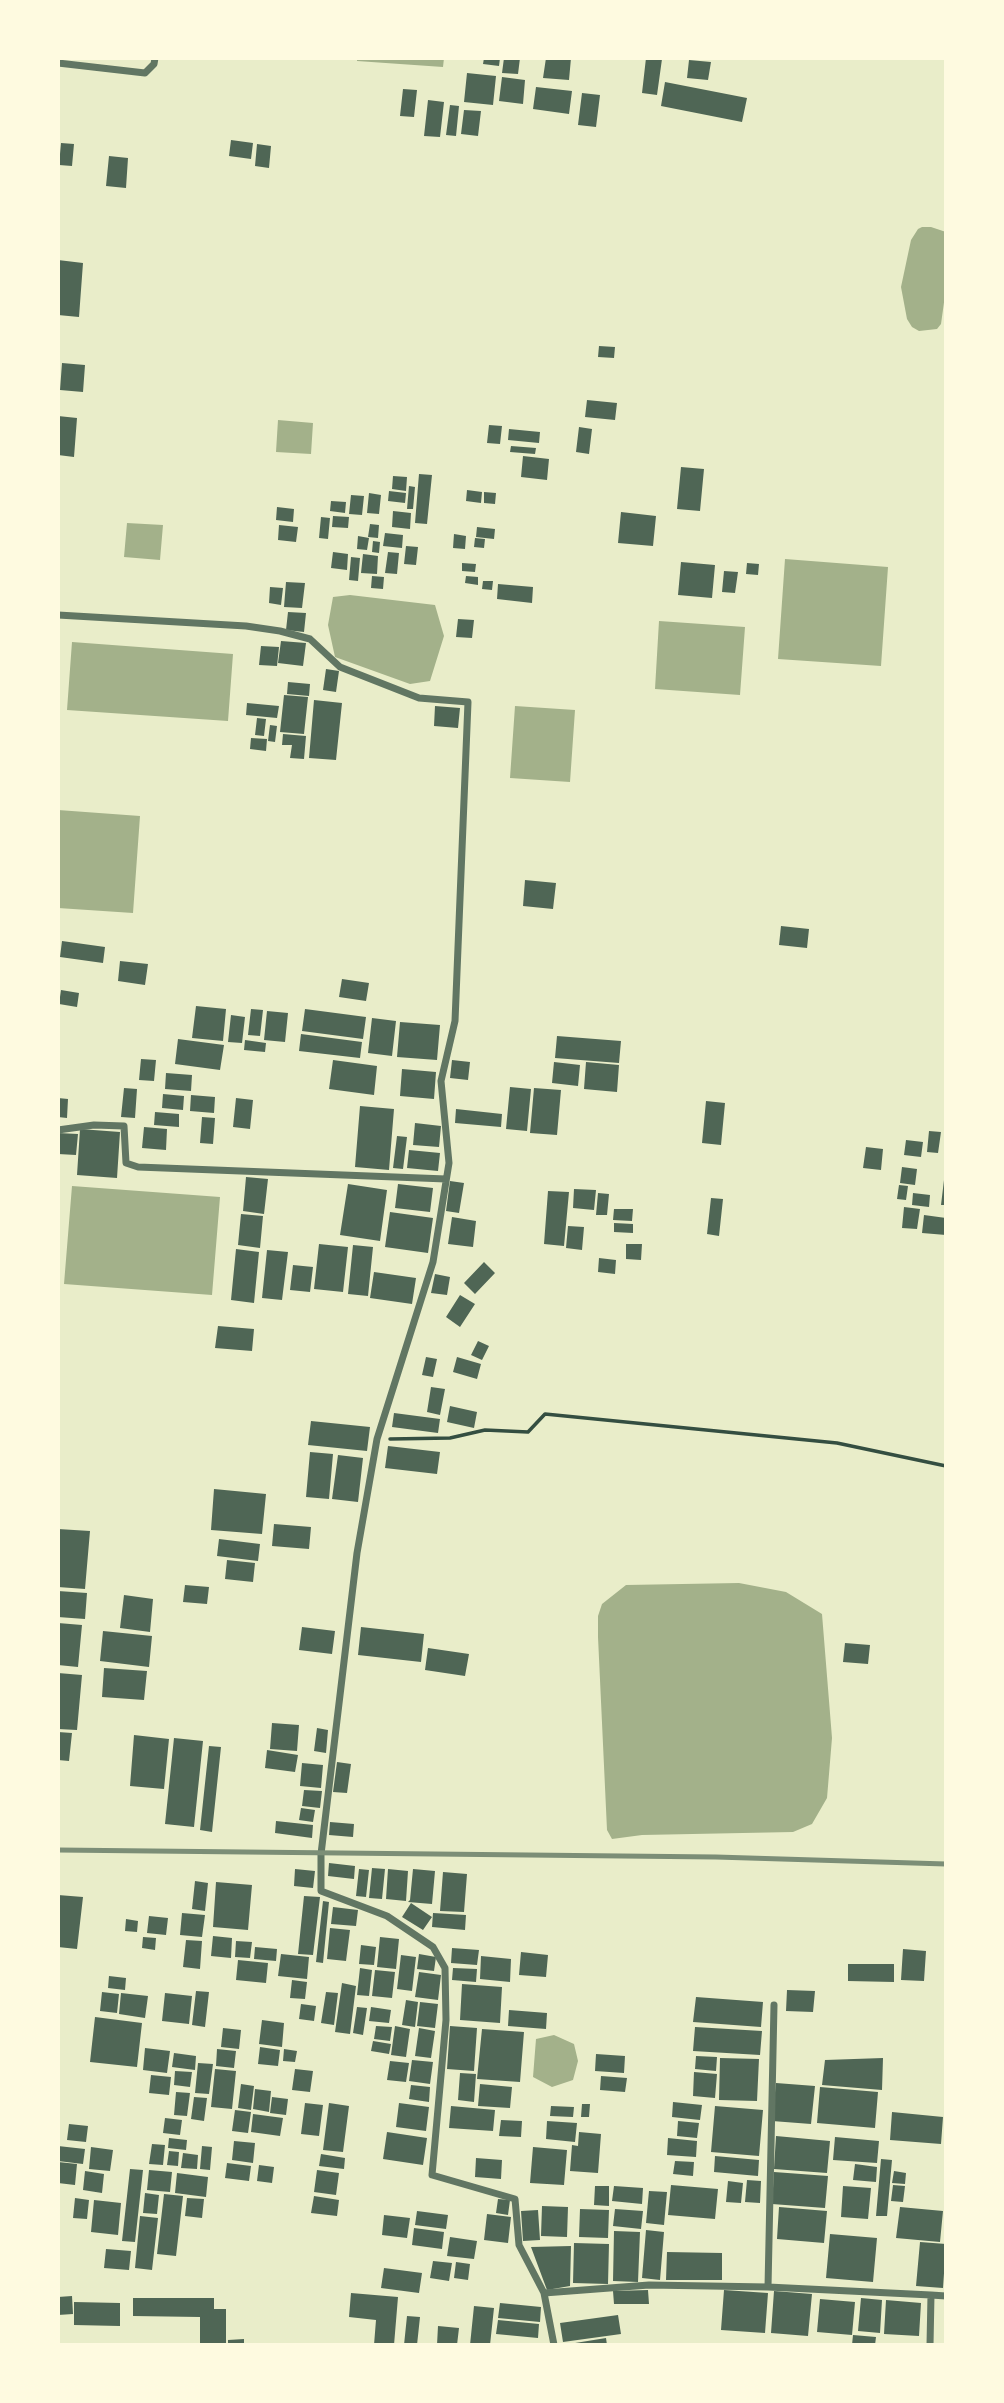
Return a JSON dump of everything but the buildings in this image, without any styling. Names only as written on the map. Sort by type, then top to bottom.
[{"type":"street","points":[[58,63],[145,73],[154,64],[155,58]]},
{"type":"street","points":[[58,615],[246,626],[288,633],[310,639],[340,667],[357,675],[419,698],[468,702],[454,1021],[441,1080],[449,1163],[433,1262],[377,1439],[356,1567],[321,1854],[321,1891],[387,1916],[433,1947],[445,1968],[446,2020],[432,2175],[514,2199],[519,2245],[544,2293],[554,2345]]},
{"type":"street","points":[[58,1130],[94,1125],[124,1126],[126,1163],[138,1167],[446,1179]]},
{"type":"street","points":[[768,2287],[774,2005]]},
{"type":"street","points":[[544,2293],[649,2286],[768,2287],[946,2296]]},
{"type":"street","points":[[930,2345],[931,2295]]},
{"type":"path","points":[[377,1439],[450,1438],[485,1430],[528,1432],[545,1414],[837,1443],[946,1466]]},
{"type":"shaded area","points":[[357,58],[444,58],[443,67],[357,61]]},
{"type":"shaded area","points":[[922,227],[946,232],[946,288],[941,324],[937,329],[919,331],[912,327],[907,319],[901,287],[911,240]]},
{"type":"shaded area","points":[[278,420],[313,423],[311,454],[276,452]]},
{"type":"shaded area","points":[[127,523],[163,525],[160,560],[124,557]]},
{"type":"shaded area","points":[[785,559],[888,567],[881,666],[778,659]]},
{"type":"shaded area","points":[[350,595],[435,605],[444,636],[430,681],[410,684],[335,657],[328,625],[333,597]]},
{"type":"shaded area","points":[[659,621],[745,627],[740,695],[655,689]]},
{"type":"shaded area","points":[[72,642],[233,654],[228,721],[67,710]]},
{"type":"shaded area","points":[[515,706],[575,710],[570,782],[510,778]]},
{"type":"shaded area","points":[[58,810],[140,816],[133,913],[58,908]]},
{"type":"shaded area","points":[[72,1186],[220,1197],[212,1295],[64,1284]]},
{"type":"shaded area","points":[[739,1583],[786,1592],[822,1614],[832,1738],[827,1798],[812,1824],[793,1832],[642,1835],[612,1839],[607,1830],[598,1637],[598,1616],[602,1604],[626,1585]]},
{"type":"shaded area","points":[[554,2035],[574,2044],[578,2061],[573,2080],[552,2087],[533,2077],[536,2039]]},
{"type":"railway","points":[[58,1850],[716,1857],[946,1864]]}]
